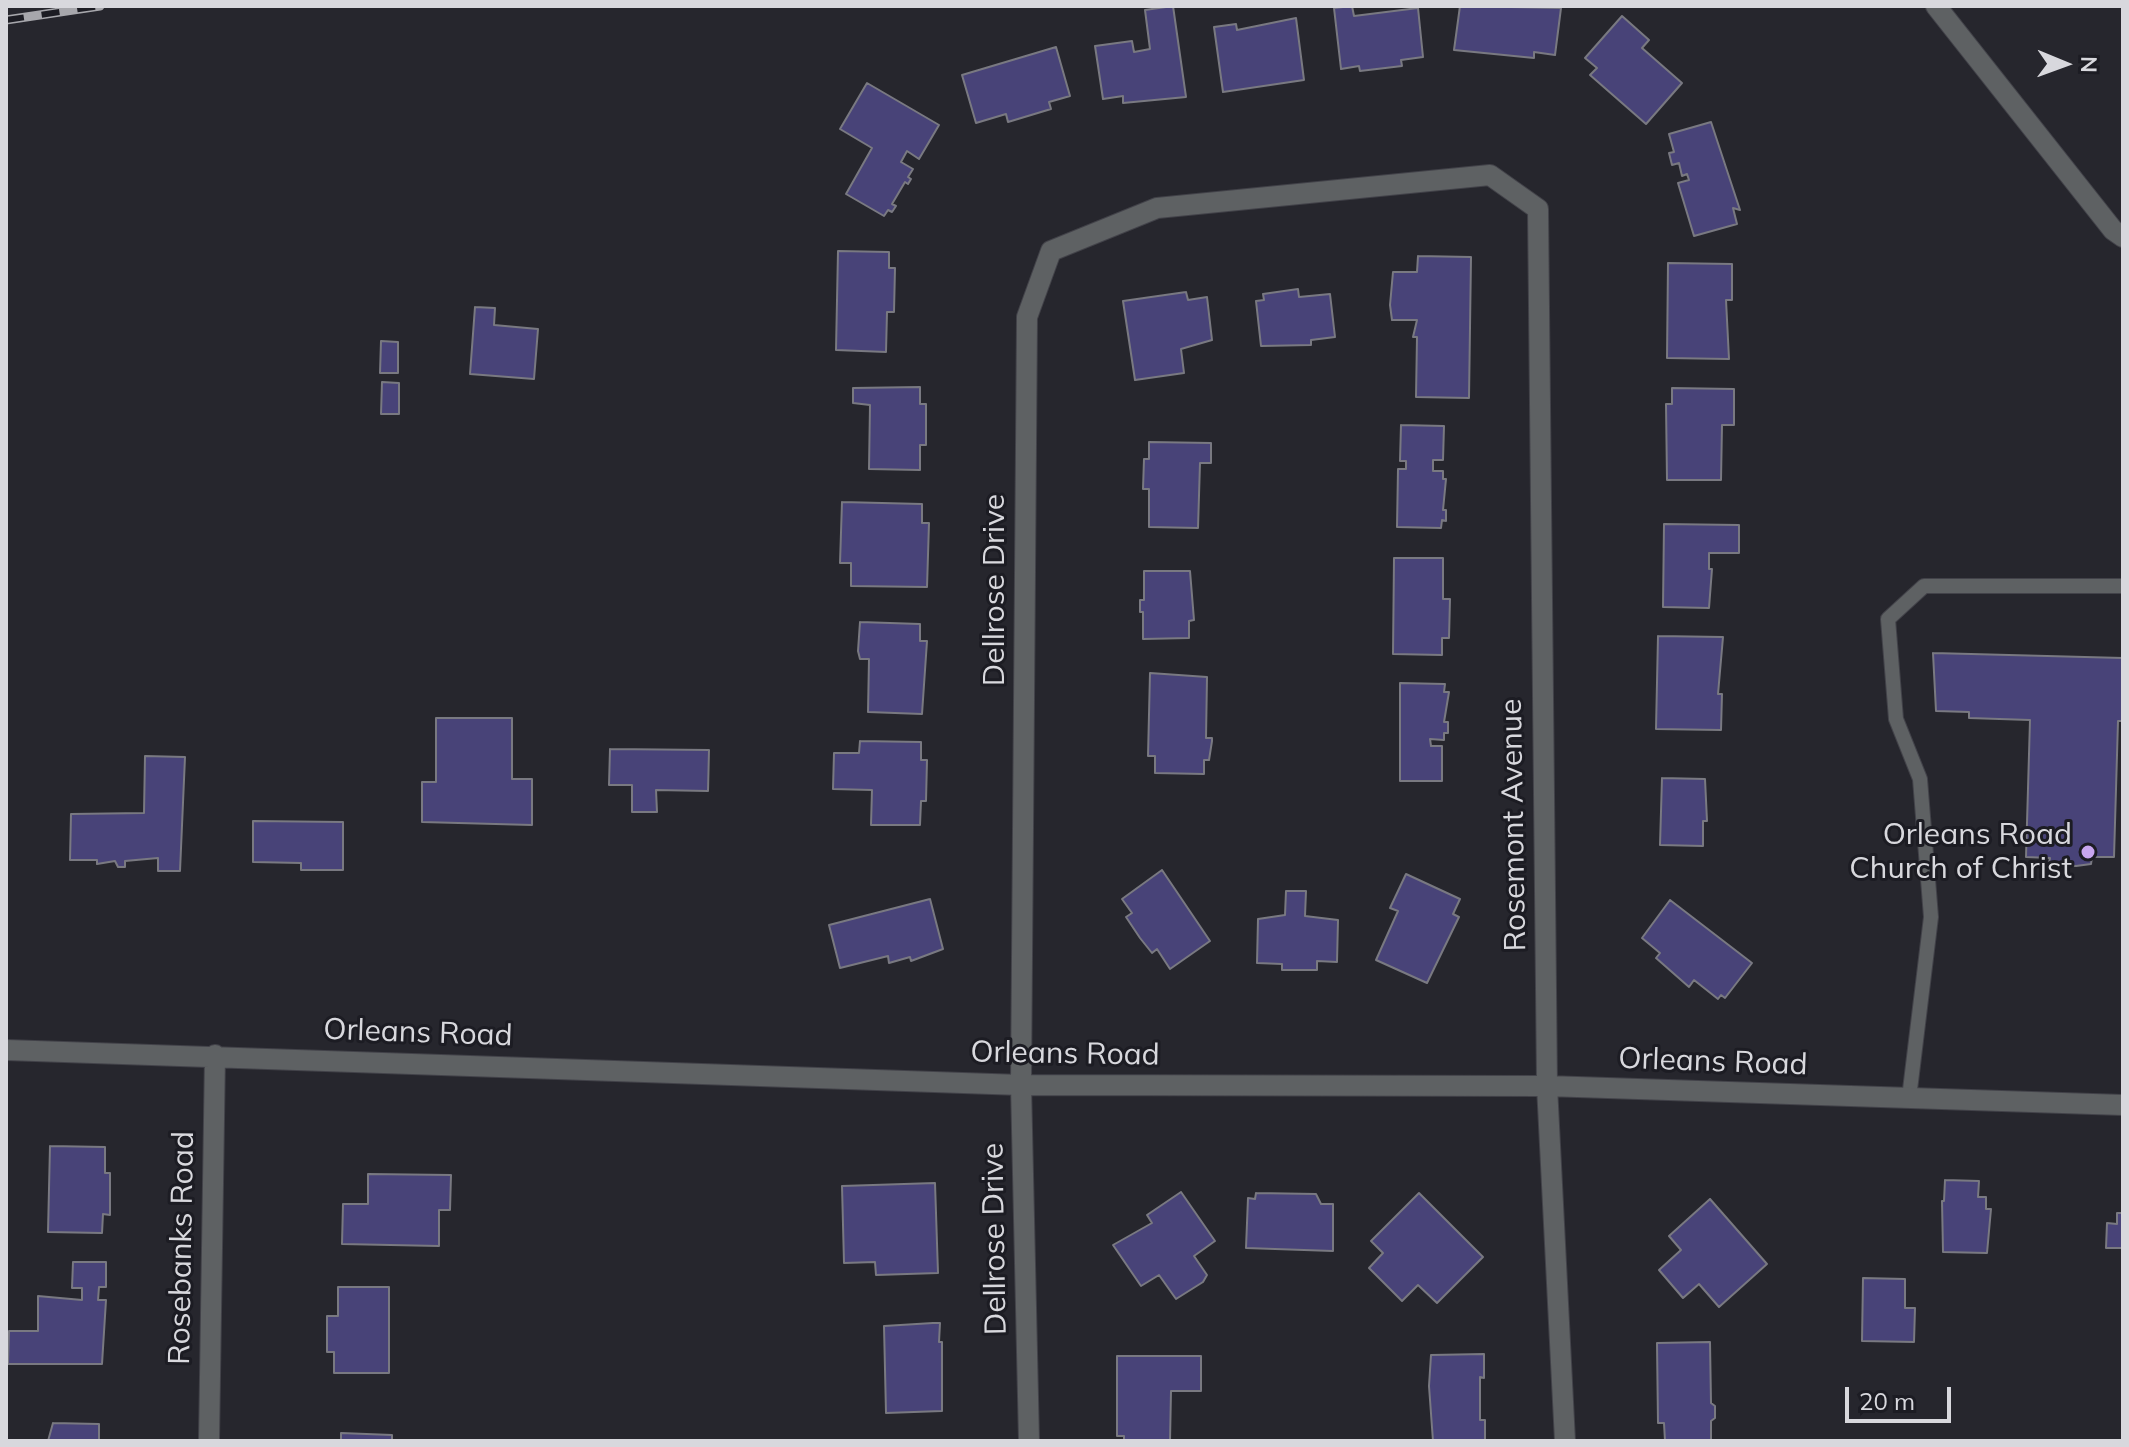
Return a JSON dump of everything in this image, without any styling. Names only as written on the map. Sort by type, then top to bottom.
[{"type":"street","points":[[1936,6],[2113,230],[2123,237]]},
{"type":"street","name":"Dellrose Drive","points":[[1029,1441],[1021,1085],[1027,317],[1051,251],[1157,208],[1490,175],[1538,209]]},
{"type":"street","name":"Rosemont Avenue","points":[[1538,209],[1547,1086],[1565,1441]]},
{"type":"street","name":"Orleans Road","points":[[6,1050],[1021,1085],[1547,1086],[2123,1105]]},
{"type":"street","name":"Rosebanks Road","points":[[209,1441],[215,1055]]},
{"type":"lane","points":[[1909,1098],[1931,917],[1920,779],[1896,719],[1888,619],[1924,586],[2123,586]]},
{"type":"building","points":[[1173,6],[1186,97],[1123,103],[1123,96],[1103,99],[1095,46],[1132,41],[1134,52],[1150,49],[1145,10]]},
{"type":"building","points":[[1352,6],[1354,16],[1418,8],[1423,57],[1401,60],[1402,66],[1360,71],[1359,66],[1341,69],[1334,8]]},
{"type":"building","points":[[1460,6],[1561,8],[1555,55],[1534,52],[1534,58],[1454,50]]},
{"type":"building","points":[[1622,16],[1649,40],[1642,48],[1682,83],[1646,124],[1590,75],[1597,68],[1585,58]]},
{"type":"building","points":[[1296,18],[1304,80],[1223,92],[1214,27],[1236,24],[1237,30]]},
{"type":"building","points":[[1056,47],[1070,96],[1049,102],[1051,109],[1008,122],[1006,114],[976,123],[962,75]]},
{"type":"building","points":[[867,83],[939,125],[919,159],[907,151],[901,162],[913,169],[908,177],[911,179],[908,184],[905,182],[892,204],[896,206],[892,212],[888,210],[884,216],[846,194],[872,148],[840,129]]},
{"type":"building","points":[[1711,122],[1740,210],[1733,208],[1737,224],[1694,236],[1678,183],[1689,180],[1687,174],[1682,176],[1679,163],[1672,165],[1669,153],[1674,152],[1669,134]]},
{"type":"building","points":[[838,251],[889,252],[889,268],[895,268],[894,312],[887,312],[886,352],[836,350]]},
{"type":"building","points":[[1418,256],[1471,257],[1469,398],[1416,397],[1417,337],[1413,337],[1417,320],[1392,320],[1390,305],[1393,272],[1417,272]]},
{"type":"building","points":[[1668,263],[1732,264],[1732,300],[1726,300],[1729,359],[1667,358]]},
{"type":"building","points":[[1298,289],[1299,297],[1330,294],[1335,337],[1311,340],[1311,345],[1261,346],[1256,301],[1264,300],[1263,294]]},
{"type":"building","points":[[1186,292],[1188,300],[1207,297],[1212,340],[1181,349],[1184,373],[1135,380],[1123,301]]},
{"type":"building","points":[[475,307],[495,308],[494,325],[538,329],[534,379],[470,374]]},
{"type":"building","points":[[381,341],[398,342],[398,373],[380,373]]},
{"type":"building","points":[[382,382],[399,383],[399,414],[381,414]]},
{"type":"building","points":[[920,387],[920,404],[926,404],[926,445],[920,445],[920,470],[869,469],[870,405],[853,403],[853,388]]},
{"type":"building","points":[[1672,388],[1734,389],[1734,425],[1722,425],[1721,480],[1667,480],[1666,404],[1672,404]]},
{"type":"building","points":[[1401,425],[1444,426],[1443,460],[1433,460],[1433,471],[1443,471],[1443,479],[1446,479],[1443,510],[1446,510],[1446,521],[1442,520],[1441,528],[1397,527],[1398,469],[1406,469],[1406,461],[1400,461]]},
{"type":"building","points":[[1149,442],[1211,443],[1211,463],[1200,463],[1198,528],[1149,527],[1149,489],[1143,489],[1144,459],[1149,459]]},
{"type":"building","points":[[842,502],[922,504],[922,523],[929,523],[927,587],[851,586],[851,563],[840,563]]},
{"type":"building","points":[[1664,524],[1739,525],[1739,553],[1709,553],[1709,569],[1712,569],[1709,608],[1663,607]]},
{"type":"building","points":[[1394,558],[1443,558],[1443,599],[1450,599],[1449,638],[1442,638],[1442,655],[1393,654]]},
{"type":"building","points":[[1144,571],[1190,571],[1194,620],[1189,621],[1189,638],[1143,639],[1140,600],[1144,600]]},
{"type":"building","points":[[860,622],[920,624],[920,641],[927,641],[922,714],[868,712],[869,659],[860,659],[858,651]]},
{"type":"building","points":[[1658,636],[1723,637],[1718,694],[1722,694],[1721,730],[1656,729]]},
{"type":"building","points":[[1933,653],[2123,658],[2123,721],[2118,721],[2114,857],[2092,857],[2091,864],[2076,866],[2049,863],[2050,858],[2026,857],[2030,720],[1969,718],[1969,712],[1936,711]]},
{"type":"building","points":[[1150,673],[1207,677],[1206,738],[1212,738],[1212,741],[1209,760],[1204,760],[1204,774],[1155,773],[1155,756],[1148,756]]},
{"type":"building","points":[[1400,683],[1445,684],[1444,692],[1449,692],[1444,722],[1448,722],[1448,733],[1444,733],[1444,740],[1430,739],[1431,746],[1442,746],[1442,781],[1400,781]]},
{"type":"building","points":[[436,718],[512,718],[512,779],[532,779],[532,825],[422,822],[422,782],[436,782]]},
{"type":"building","points":[[860,741],[921,742],[921,760],[927,760],[926,801],[921,801],[920,825],[871,825],[872,790],[833,789],[834,753],[859,753]]},
{"type":"building","points":[[610,749],[709,750],[708,791],[656,790],[657,812],[632,812],[632,785],[609,785]]},
{"type":"building","points":[[145,756],[185,757],[180,871],[158,871],[158,858],[125,861],[125,867],[118,867],[115,861],[97,864],[97,860],[70,860],[71,814],[144,813]]},
{"type":"building","points":[[1662,778],[1705,779],[1707,821],[1703,821],[1703,846],[1660,845]]},
{"type":"building","points":[[253,821],[343,822],[343,870],[301,870],[301,863],[253,862]]},
{"type":"building","points":[[1162,870],[1210,941],[1170,969],[1157,949],[1152,953],[1140,938],[1126,917],[1132,913],[1122,899]]},
{"type":"building","points":[[1406,874],[1460,899],[1453,914],[1459,917],[1427,983],[1376,960],[1398,911],[1390,908]]},
{"type":"building","points":[[1286,891],[1306,891],[1305,916],[1338,920],[1337,962],[1317,961],[1317,970],[1282,970],[1282,964],[1257,963],[1258,919],[1285,915]]},
{"type":"building","points":[[930,899],[943,949],[911,961],[910,957],[889,963],[888,956],[840,968],[829,925]]},
{"type":"building","points":[[1670,900],[1752,963],[1725,998],[1721,995],[1718,999],[1694,980],[1689,987],[1656,958],[1660,953],[1642,938]]},
{"type":"building","points":[[50,1146],[105,1147],[105,1173],[110,1173],[110,1215],[103,1214],[102,1233],[48,1232]]},
{"type":"building","points":[[368,1174],[451,1175],[450,1210],[439,1210],[439,1246],[342,1244],[343,1204],[368,1204]]},
{"type":"building","points":[[1945,1180],[1979,1181],[1978,1197],[1986,1197],[1986,1209],[1991,1209],[1987,1253],[1943,1252],[1942,1201]]},
{"type":"building","points":[[935,1183],[938,1273],[876,1275],[875,1262],[844,1263],[842,1186]]},
{"type":"building","points":[[1181,1192],[1215,1241],[1194,1256],[1207,1275],[1203,1282],[1176,1299],[1159,1275],[1141,1286],[1113,1245],[1152,1223],[1147,1215]]},
{"type":"building","points":[[1256,1193],[1316,1194],[1321,1204],[1333,1204],[1333,1251],[1246,1248],[1248,1198],[1255,1199]]},
{"type":"building","points":[[1419,1193],[1483,1257],[1437,1303],[1418,1285],[1402,1301],[1369,1268],[1383,1253],[1371,1241]]},
{"type":"building","points":[[1710,1199],[1767,1264],[1719,1307],[1699,1284],[1683,1298],[1659,1270],[1681,1250],[1669,1236]]},
{"type":"building","points":[[2117,1213],[2123,1213],[2123,1248],[2106,1248],[2107,1223],[2117,1224]]},
{"type":"building","points":[[73,1262],[106,1262],[106,1287],[99,1287],[98,1300],[106,1300],[102,1364],[8,1364],[9,1331],[38,1331],[38,1296],[82,1300],[82,1288],[72,1288]]},
{"type":"building","points":[[1863,1278],[1905,1279],[1905,1308],[1915,1308],[1914,1342],[1862,1341]]},
{"type":"building","points":[[338,1287],[389,1287],[389,1373],[334,1373],[334,1352],[327,1352],[327,1316],[338,1316]]},
{"type":"building","points":[[940,1323],[942,1411],[886,1413],[884,1326]]},
{"type":"building","points":[[1710,1342],[1711,1403],[1715,1406],[1711,1441],[1665,1441],[1664,1423],[1658,1423],[1657,1343]]},
{"type":"building","points":[[1484,1354],[1484,1378],[1480,1377],[1480,1420],[1485,1420],[1485,1441],[1433,1441],[1429,1386],[1431,1355]]},
{"type":"building","points":[[1117,1356],[1201,1356],[1201,1391],[1171,1391],[1170,1441],[1124,1441],[1124,1436],[1117,1436]]},
{"type":"building","points":[[53,1423],[99,1424],[99,1441],[48,1441]]},
{"type":"building","points":[[341,1433],[392,1435],[392,1441],[341,1441]]},
{"type":"railway","points":[[6,20],[100,6]]},
{"type":"place","name":"Orleans Road Church of Christ","points":[[2088,852]]}]
